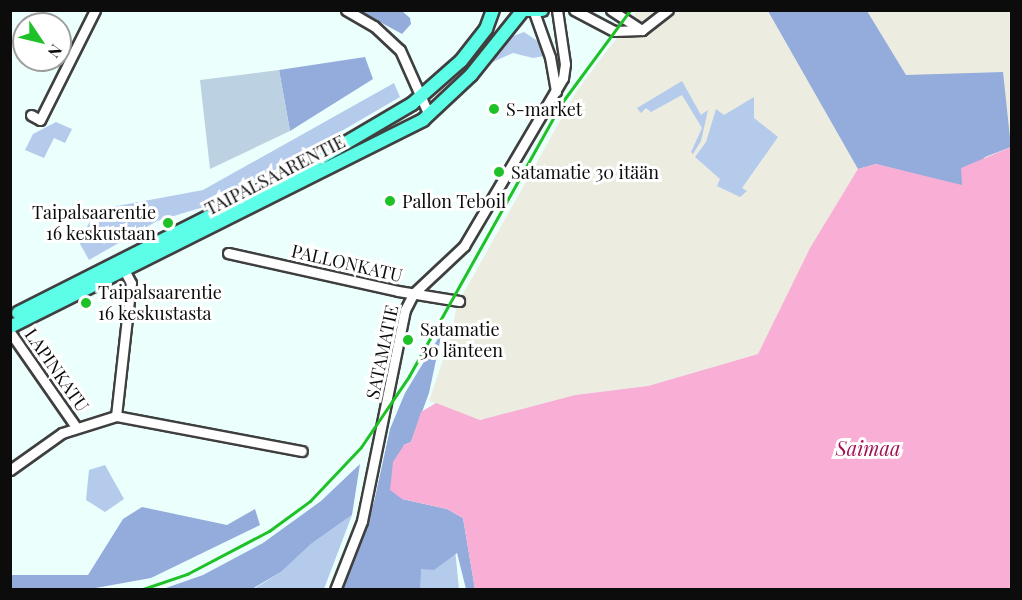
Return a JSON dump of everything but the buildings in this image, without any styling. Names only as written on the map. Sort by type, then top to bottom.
[{"type":"main road","name":"TAIPALSAARENTIE","points":[[10,327],[293,174],[422,97],[460,61],[486,29],[493,10]]},
{"type":"main road","name":"TAIPALSAARENTIE","points":[[10,317],[122,266],[429,115],[471,75],[531,11]]},
{"type":"street","points":[[31,115],[40,120],[95,10]]},
{"type":"street","points":[[346,10],[374,26],[400,50],[429,115]]},
{"type":"street","name":"SATAMATIE","points":[[335,590],[362,520],[400,327],[413,294],[464,246],[556,91],[565,64],[557,10]]},
{"type":"street","points":[[574,10],[614,31],[642,30],[668,10]]},
{"type":"street","points":[[611,10],[642,30]]},
{"type":"street","points":[[531,11],[550,57],[556,91]]},
{"type":"street","name":"PALLONKATU","points":[[228,253],[413,294],[459,301]]},
{"type":"street","points":[[116,416],[132,283],[122,266]]},
{"type":"street","name":"LAPINKATU","points":[[10,332],[76,427]]},
{"type":"street","points":[[10,470],[76,427],[116,416],[302,451]]},
{"type":"shaded area","points":[[360,11],[402,11],[410,18],[411,24],[402,34]]},
{"type":"shaded area","points":[[637,11],[1011,11],[1011,147],[985,157],[962,186],[832,217],[810,248],[758,354],[648,386],[575,395],[480,420],[429,401],[450,339],[457,305],[576,92]]},
{"type":"shaded area","points":[[768,11],[867,11],[906,75],[1003,72],[1011,147],[985,157],[962,186],[876,164],[858,169]]},
{"type":"shaded area","points":[[524,32],[539,42],[544,56],[533,58],[513,53],[484,66],[505,39]]},
{"type":"shaded area","points":[[365,57],[373,79],[290,131],[279,70]]},
{"type":"shaded area","points":[[279,70],[290,131],[210,169],[200,80]]},
{"type":"shaded area","points":[[682,81],[701,115],[708,110],[701,141],[693,154],[691,152],[702,128],[682,95],[651,112],[646,108],[641,113],[637,108]]},
{"type":"shaded area","points":[[394,83],[400,97],[261,178],[207,206],[157,221],[89,260],[79,242],[96,210],[203,190]]},
{"type":"shaded area","points":[[754,97],[754,118],[778,137],[742,188],[747,191],[740,197],[717,186],[720,179],[695,157],[706,142],[716,109],[724,115]]},
{"type":"shaded area","points":[[56,122],[72,129],[65,143],[54,138],[44,158],[25,150],[33,134]]},
{"type":"shaded area","points":[[442,332],[429,393],[411,442],[404,445],[400,457],[402,499],[447,509],[463,518],[475,589],[466,589],[457,553],[434,570],[421,569],[420,589],[342,590],[374,502],[390,429],[405,393]]},
{"type":"shaded area","points":[[360,464],[352,515],[311,544],[281,572],[252,589],[163,589],[203,575],[263,543],[321,501]]},
{"type":"shaded area","points":[[105,465],[124,499],[105,512],[86,500],[89,470]]},
{"type":"shaded area","points":[[142,507],[227,525],[255,509],[260,525],[151,578],[90,589],[11,589],[11,575],[88,575],[123,519]]},
{"type":"shaded area","points":[[352,515],[324,589],[252,590],[281,572],[311,544]]},
{"type":"shaded area","points":[[454,539],[459,589],[396,589]]},
{"type":"water","name":"Saimaa","points":[[1011,147],[1011,589],[475,589],[463,518],[447,509],[402,499],[390,490],[393,462],[404,445],[411,442],[421,412],[436,403],[480,420],[575,395],[648,386],[758,354],[810,248],[858,169],[876,164],[962,185],[961,168]]},
{"type":"railway","points":[[140,590],[187,574],[269,531],[310,501],[361,447],[409,376],[563,101],[630,10]]},
{"type":"place","name":"S-market","points":[[494,109]]},
{"type":"place","name":"Satamatie 30 itään","points":[[499,172]]},
{"type":"place","name":"Pallon Teboil","points":[[390,201]]},
{"type":"place","name":"Taipalsaarentie 16 keskustaan","points":[[168,223]]},
{"type":"place","name":"Taipalsaarentie 16 keskustasta","points":[[86,303]]},
{"type":"place","name":"Satamatie 30 länteen","points":[[408,340]]}]
